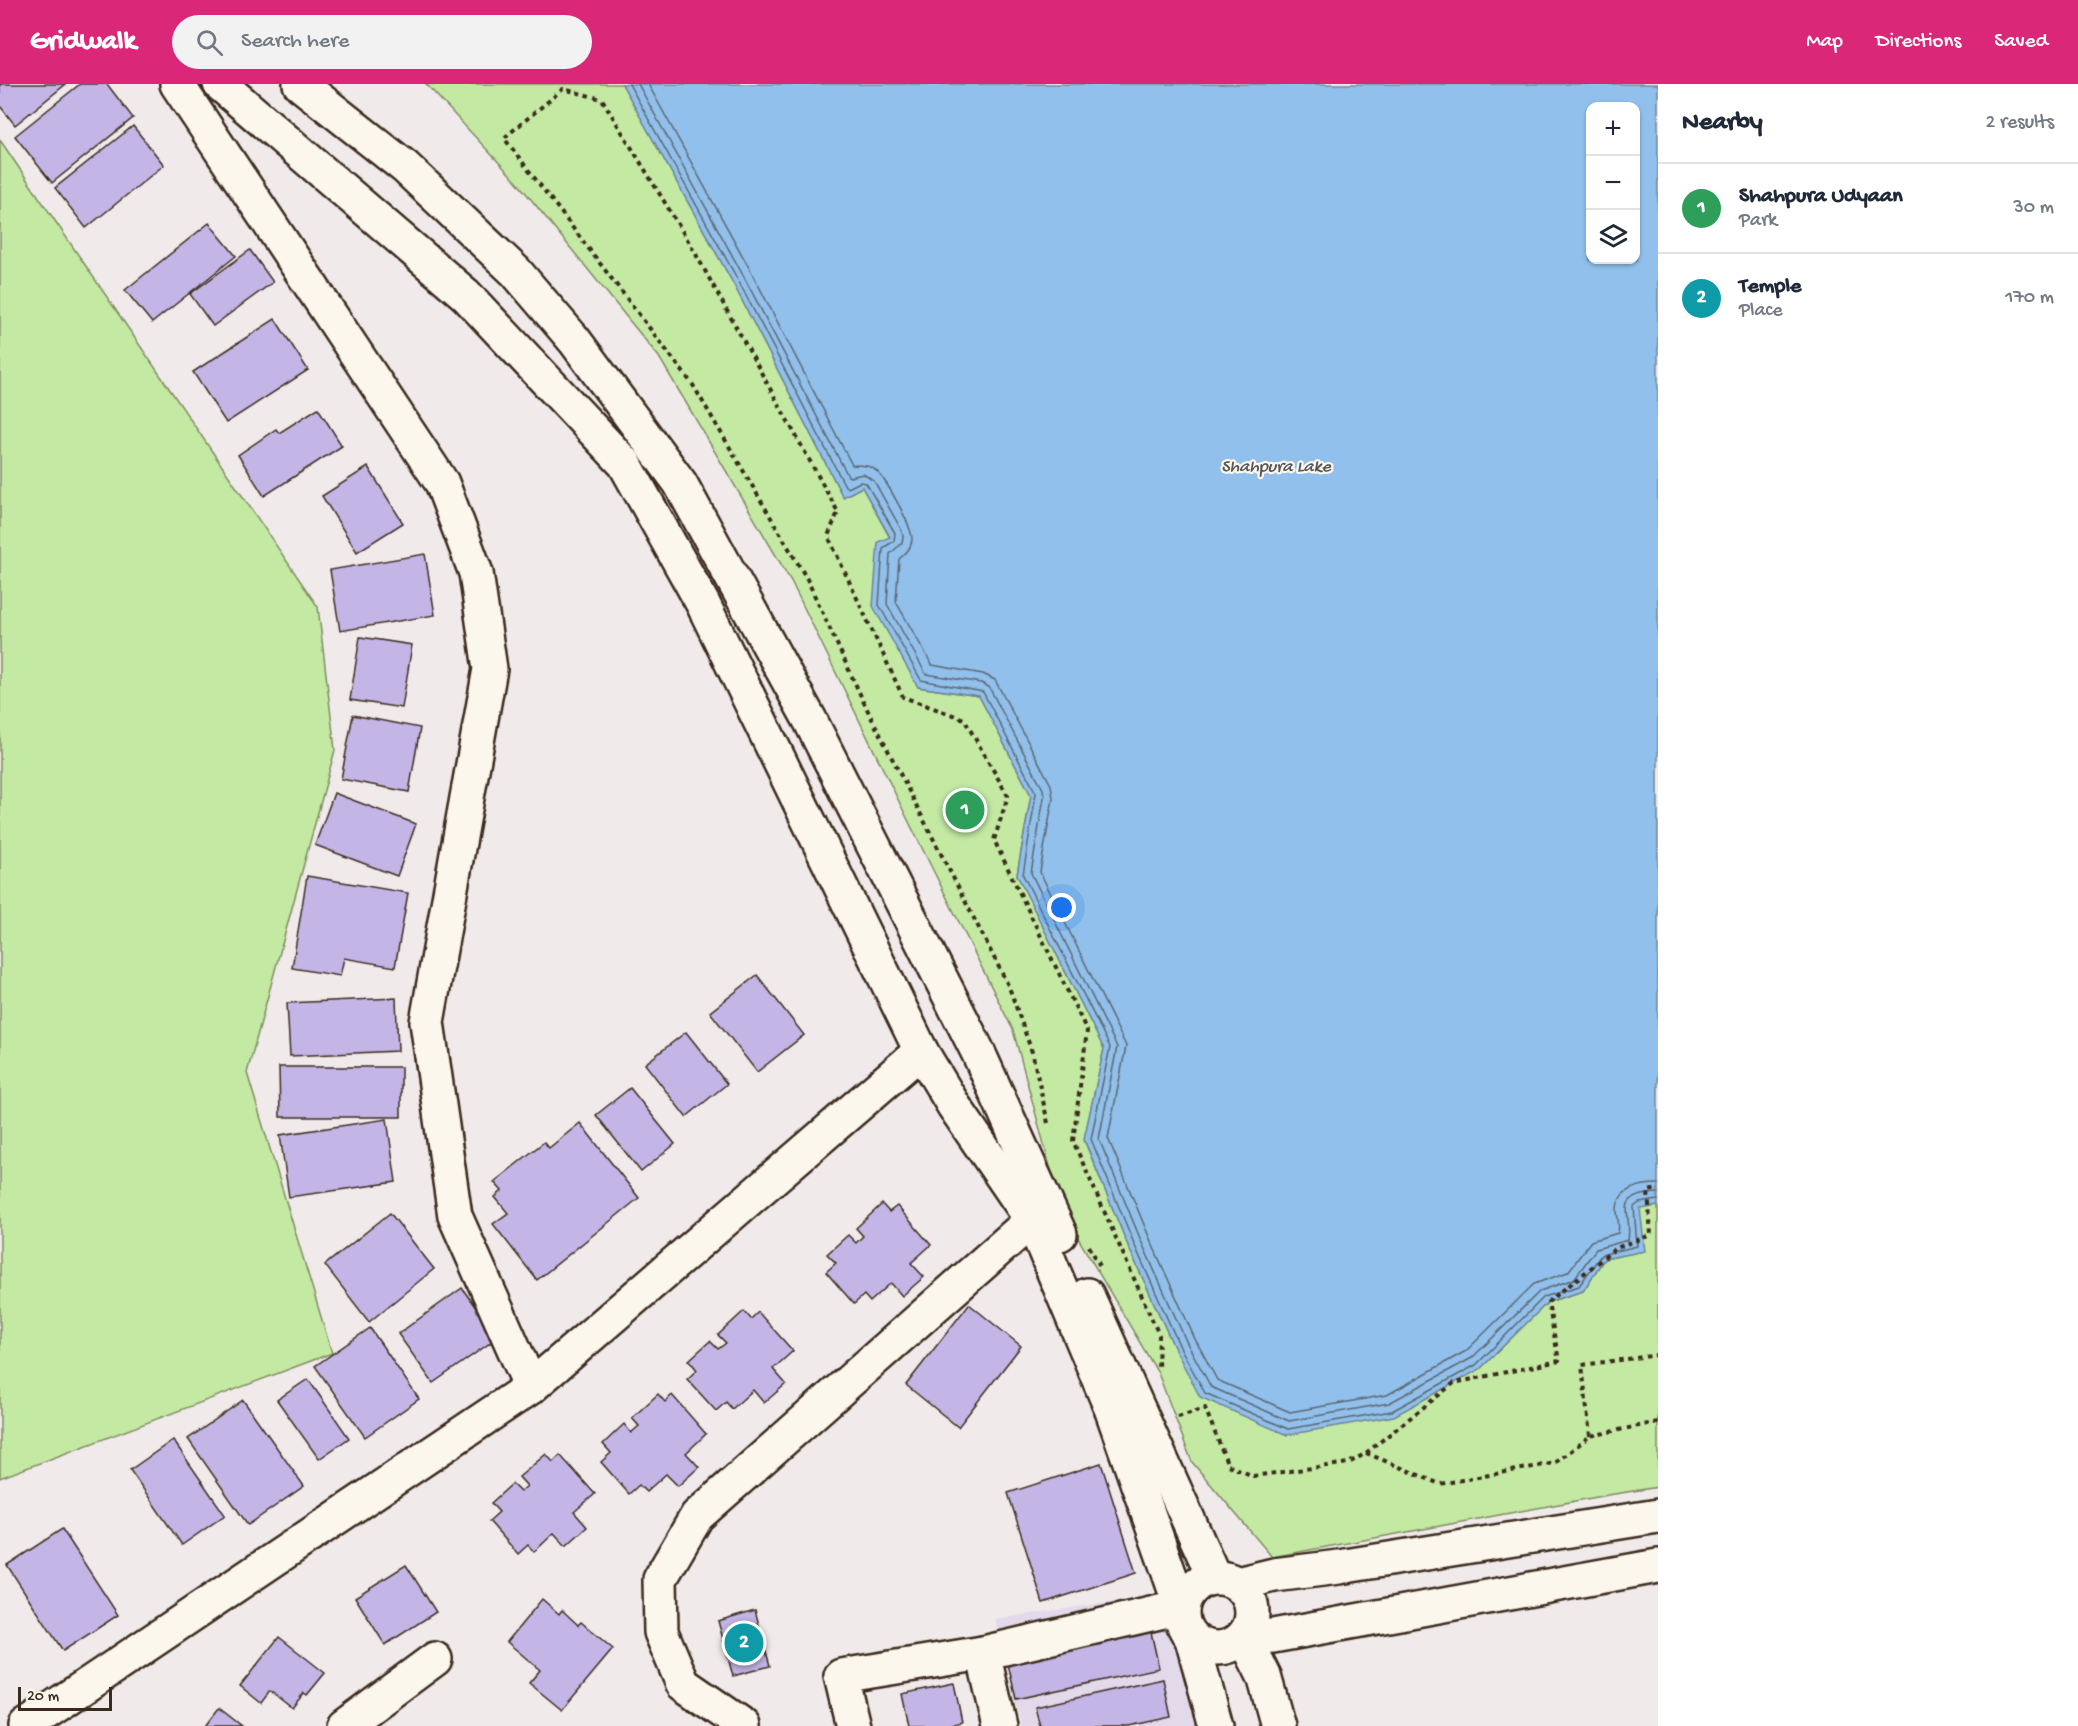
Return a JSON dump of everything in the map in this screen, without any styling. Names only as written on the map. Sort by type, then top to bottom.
[{"type":"street","points":[[177,84],[442,483],[476,573],[490,669],[427,1022],[455,1216],[531,1387]]},
{"type":"street","points":[[220,84],[466,295],[625,464],[703,604],[921,1051],[954,1106],[1032,1220],[1111,1408],[1181,1607],[1185,1630],[1202,1646],[1213,1649],[1235,1644],[1250,1626],[1251,1602],[1245,1592],[1226,1581],[978,1052],[810,720],[680,483],[576,341],[516,272],[405,167],[300,84]]},
{"type":"street","points":[[32,1725],[531,1387],[921,1051]]},
{"type":"street","points":[[744,1726],[683,1684],[661,1632],[660,1578],[697,1516],[1032,1220]]},
{"type":"street","points":[[1181,1607],[1185,1596],[1203,1580],[1226,1581],[1274,1575],[1658,1516]]},
{"type":"street","points":[[1244,1636],[1273,1636],[1658,1566]]},
{"type":"street","points":[[853,1726],[841,1676],[983,1653],[1181,1607]]},
{"type":"street","points":[[1244,1636],[1264,1676],[1278,1726]]},
{"type":"street","points":[[1192,1639],[1216,1726]]},
{"type":"street","points":[[983,1653],[1000,1726]]},
{"type":"street","points":[[344,1726],[435,1659]]},
{"type":"path","points":[[1050,1129],[1032,1052],[1009,987],[866,707],[807,579],[693,385],[504,138],[563,89],[602,99],[693,249],[838,512],[828,536],[903,697],[964,719],[1008,796],[994,840],[1087,1031],[1073,1141],[1159,1335],[1158,1374],[1152,1363]]},
{"type":"path","points":[[1172,1419],[1205,1408],[1228,1465],[1253,1476],[1349,1462],[1366,1453],[1454,1383],[1559,1361],[1548,1302],[1616,1248],[1651,1235],[1648,1191],[1658,1190]]},
{"type":"path","points":[[1085,1238],[1102,1269]]},
{"type":"path","points":[[1590,1436],[1582,1365],[1658,1354]]},
{"type":"path","points":[[1366,1453],[1440,1484],[1555,1463],[1590,1436],[1658,1422]]},
{"type":"shaded area","points":[[1173,1593],[1200,1726],[1021,1726],[995,1619]]},
{"type":"green space","points":[[426,84],[622,84],[733,283],[843,497],[862,487],[890,538],[918,687],[979,696],[1031,795],[1017,875],[1104,1049],[1084,1140],[1129,1248],[1175,1349],[1480,1369],[1548,1302],[1583,1291],[1604,1259],[1644,1251],[1639,1209],[1658,1206],[1658,1487],[1272,1557],[1192,1462],[1158,1373],[1062,1211],[1013,1030],[791,581],[659,357],[517,182]]},
{"type":"green space","points":[[0,140],[318,607],[335,750],[247,1073],[332,1353],[0,1478]]},
{"type":"water","name":"Shahpura Lake","points":[[622,84],[1658,84],[1658,1206],[1640,1209],[1645,1251],[1604,1259],[1583,1291],[1548,1302],[1480,1369],[1394,1416],[1287,1435],[1200,1397],[1175,1349],[1129,1248],[1084,1139],[1104,1049],[1017,875],[1031,795],[979,696],[918,687],[873,606],[878,542],[890,537],[862,487],[843,497],[733,283]]},
{"type":"building","points":[[0,84],[66,84],[15,125],[0,106]]},
{"type":"building","points":[[80,84],[107,84],[133,118],[52,183],[15,136]]},
{"type":"building","points":[[133,126],[164,165],[86,228],[55,188]]},
{"type":"building","points":[[209,223],[236,256],[152,323],[125,290]]},
{"type":"building","points":[[250,250],[273,282],[213,326],[190,294]]},
{"type":"building","points":[[275,319],[308,370],[226,423],[193,372]]},
{"type":"building","points":[[318,408],[342,446],[264,496],[238,455],[276,429],[279,433]]},
{"type":"building","points":[[368,467],[403,523],[357,552],[322,496]]},
{"type":"building","points":[[425,554],[435,615],[340,631],[330,570]]},
{"type":"building","points":[[360,637],[412,645],[402,708],[350,700]]},
{"type":"building","points":[[353,715],[420,728],[409,792],[341,779]]},
{"type":"building","points":[[334,793],[416,824],[397,876],[315,845]]},
{"type":"building","points":[[307,876],[408,893],[395,967],[344,958],[340,976],[292,968]]},
{"type":"building","points":[[757,975],[804,1035],[757,1072],[710,1012]]},
{"type":"building","points":[[396,998],[398,1051],[290,1056],[287,1003]]},
{"type":"building","points":[[686,1032],[727,1084],[686,1117],[645,1064]]},
{"type":"building","points":[[279,1067],[401,1067],[401,1117],[280,1117]]},
{"type":"building","points":[[630,1088],[675,1144],[641,1172],[596,1115]]},
{"type":"building","points":[[387,1119],[396,1182],[289,1197],[280,1135]]},
{"type":"building","points":[[580,1123],[639,1198],[537,1280],[493,1224],[508,1213],[495,1197],[502,1191],[494,1182],[544,1142],[549,1148]]},
{"type":"building","points":[[882,1204],[889,1212],[897,1206],[931,1245],[911,1263],[924,1277],[902,1296],[891,1283],[870,1302],[864,1295],[854,1304],[826,1272],[836,1263],[827,1254],[848,1235],[856,1243],[863,1236],[856,1228]]},
{"type":"building","points":[[390,1213],[434,1269],[369,1322],[325,1265]]},
{"type":"building","points":[[462,1288],[497,1338],[433,1383],[398,1334]]},
{"type":"building","points":[[969,1304],[1021,1346],[958,1427],[906,1385]]},
{"type":"building","points":[[744,1311],[751,1319],[758,1312],[793,1351],[773,1369],[786,1384],[764,1403],[753,1390],[732,1409],[726,1402],[716,1411],[687,1379],[697,1370],[689,1360],[710,1341],[718,1349],[726,1343],[718,1335]]},
{"type":"building","points":[[370,1328],[419,1399],[365,1437],[315,1366]]},
{"type":"building","points":[[308,1379],[349,1438],[319,1459],[277,1400]]},
{"type":"building","points":[[658,1394],[665,1402],[672,1395],[706,1434],[686,1453],[699,1467],[678,1486],[666,1474],[646,1492],[639,1485],[629,1494],[601,1462],[611,1453],[603,1444],[624,1424],[631,1433],[639,1426],[632,1418]]},
{"type":"building","points":[[243,1400],[304,1486],[248,1525],[188,1439]]},
{"type":"building","points":[[173,1440],[225,1515],[182,1545],[130,1470]]},
{"type":"building","points":[[546,1454],[553,1462],[560,1455],[595,1494],[574,1512],[587,1527],[566,1546],[554,1533],[534,1552],[528,1545],[518,1554],[489,1521],[499,1512],[491,1503],[512,1484],[520,1492],[527,1486],[519,1477]]},
{"type":"building","points":[[1101,1463],[1136,1573],[1043,1603],[1008,1493]]},
{"type":"building","points":[[62,1529],[118,1615],[63,1651],[7,1565]]},
{"type":"building","points":[[406,1565],[436,1612],[385,1645],[355,1597]]},
{"type":"building","points":[[542,1599],[559,1614],[562,1610],[578,1625],[581,1622],[613,1649],[562,1710],[529,1683],[540,1670],[507,1642]]},
{"type":"building","points":[[755,1610],[770,1666],[733,1676],[718,1621]]},
{"type":"building","points":[[1151,1632],[1159,1668],[1016,1699],[1008,1664]]},
{"type":"building","points":[[279,1637],[325,1673],[307,1695],[304,1693],[292,1708],[270,1691],[261,1703],[240,1686]]},
{"type":"building","points":[[1163,1679],[1171,1717],[1129,1726],[1040,1726],[1035,1707]]},
{"type":"building","points":[[954,1683],[962,1722],[945,1726],[909,1726],[902,1694]]},
{"type":"building","points":[[219,1708],[242,1726],[205,1726]]},
{"type":"place","name":"Shahpura Udyaan","points":[[965,810]]},
{"type":"place","name":"Temple","points":[[744,1643]]}]
